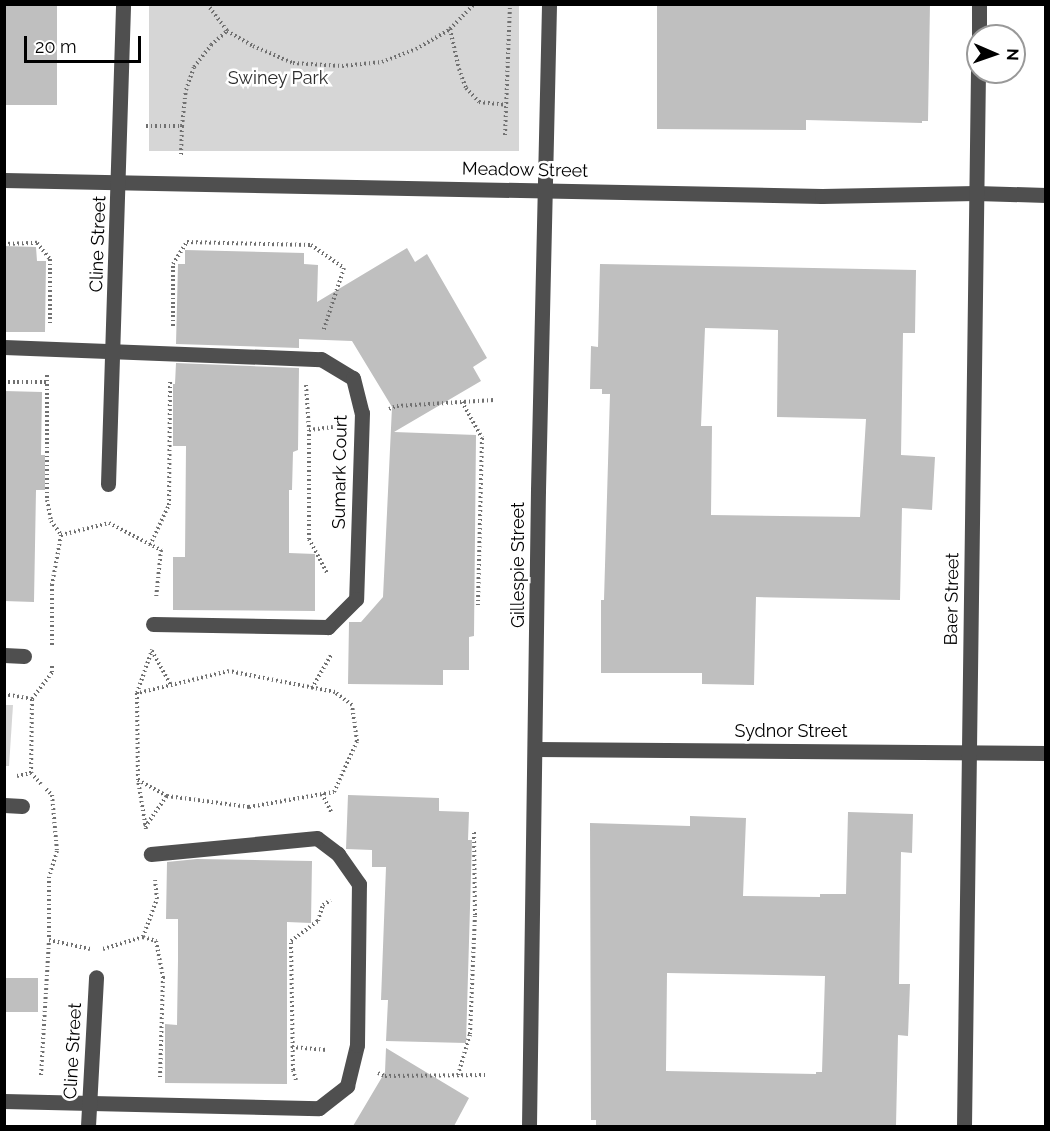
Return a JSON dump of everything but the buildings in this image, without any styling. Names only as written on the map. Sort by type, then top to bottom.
[{"type":"street","name":"Cline Street","points":[[108,484],[120,182],[123,4]]},
{"type":"street","name":"Gillespie Street","points":[[530,1126],[538,490],[549,4]]},
{"type":"street","points":[[979,4],[979,24]]},
{"type":"street","name":"Baer Street","points":[[964,1126],[978,84]]},
{"type":"street","name":"Meadow Street","points":[[4,180],[822,196],[976,193],[1046,195]]},
{"type":"street","name":"Sumark Court","points":[[4,347],[321,358],[353,378],[362,418],[356,599],[328,627],[153,624]]},
{"type":"street","points":[[4,655],[24,656]]},
{"type":"street","name":"Sydnor Street","points":[[536,749],[1046,753]]},
{"type":"street","points":[[4,805],[22,806]]},
{"type":"street","points":[[4,1101],[319,1108],[347,1086],[357,1033],[359,884],[338,854],[317,838],[151,854]]},
{"type":"street","name":"Cline Street","points":[[88,1126],[96,977]]},
{"type":"path","points":[[207,4],[227,31],[253,46],[293,63],[342,66],[382,62],[416,49],[450,29],[474,4]]},
{"type":"path","points":[[506,135],[510,4]]},
{"type":"path","points":[[450,29],[456,61],[466,88],[479,102],[507,105]]},
{"type":"path","points":[[180,184],[186,90],[194,67],[211,45],[227,31]]},
{"type":"path","points":[[121,126],[183,126]]},
{"type":"path","points":[[4,244],[37,243],[50,259],[49,349],[46,382],[47,500],[51,521],[61,535],[52,585],[52,650]]},
{"type":"path","points":[[4,382],[46,382]]},
{"type":"path","points":[[462,402],[482,438],[478,605]]},
{"type":"path","points":[[309,430],[309,540],[346,609]]},
{"type":"path","points":[[61,535],[109,524],[161,550],[152,650],[137,693],[138,780],[158,899],[142,937]]},
{"type":"path","points":[[312,688],[335,649]]},
{"type":"path","points":[[152,650],[171,685]]},
{"type":"path","points":[[42,1102],[49,878],[57,851],[52,795],[31,773],[32,699],[52,672],[52,661]]},
{"type":"path","points":[[137,693],[229,671],[335,692],[352,705],[357,741],[333,792],[322,794],[249,807],[167,796],[138,780]]},
{"type":"path","points":[[4,694],[32,699]]},
{"type":"path","points":[[322,794],[335,821]]},
{"type":"path","points":[[145,826],[167,796]]},
{"type":"path","points":[[458,1075],[470,1034],[475,915],[474,832]]},
{"type":"path","points":[[304,1108],[293,1070],[291,941],[318,921],[323,905],[357,881]]},
{"type":"path","points":[[48,940],[99,950],[142,937],[156,941],[162,977],[160,1105]]},
{"type":"path","points":[[292,1047],[326,1050],[385,1076],[485,1075]]},
{"type":"green space","name":"Swiney Park","points":[[149,5],[519,5],[519,151],[149,151]]},
{"type":"green space","points":[[4,705],[13,705],[9,766],[5,766]]}]
